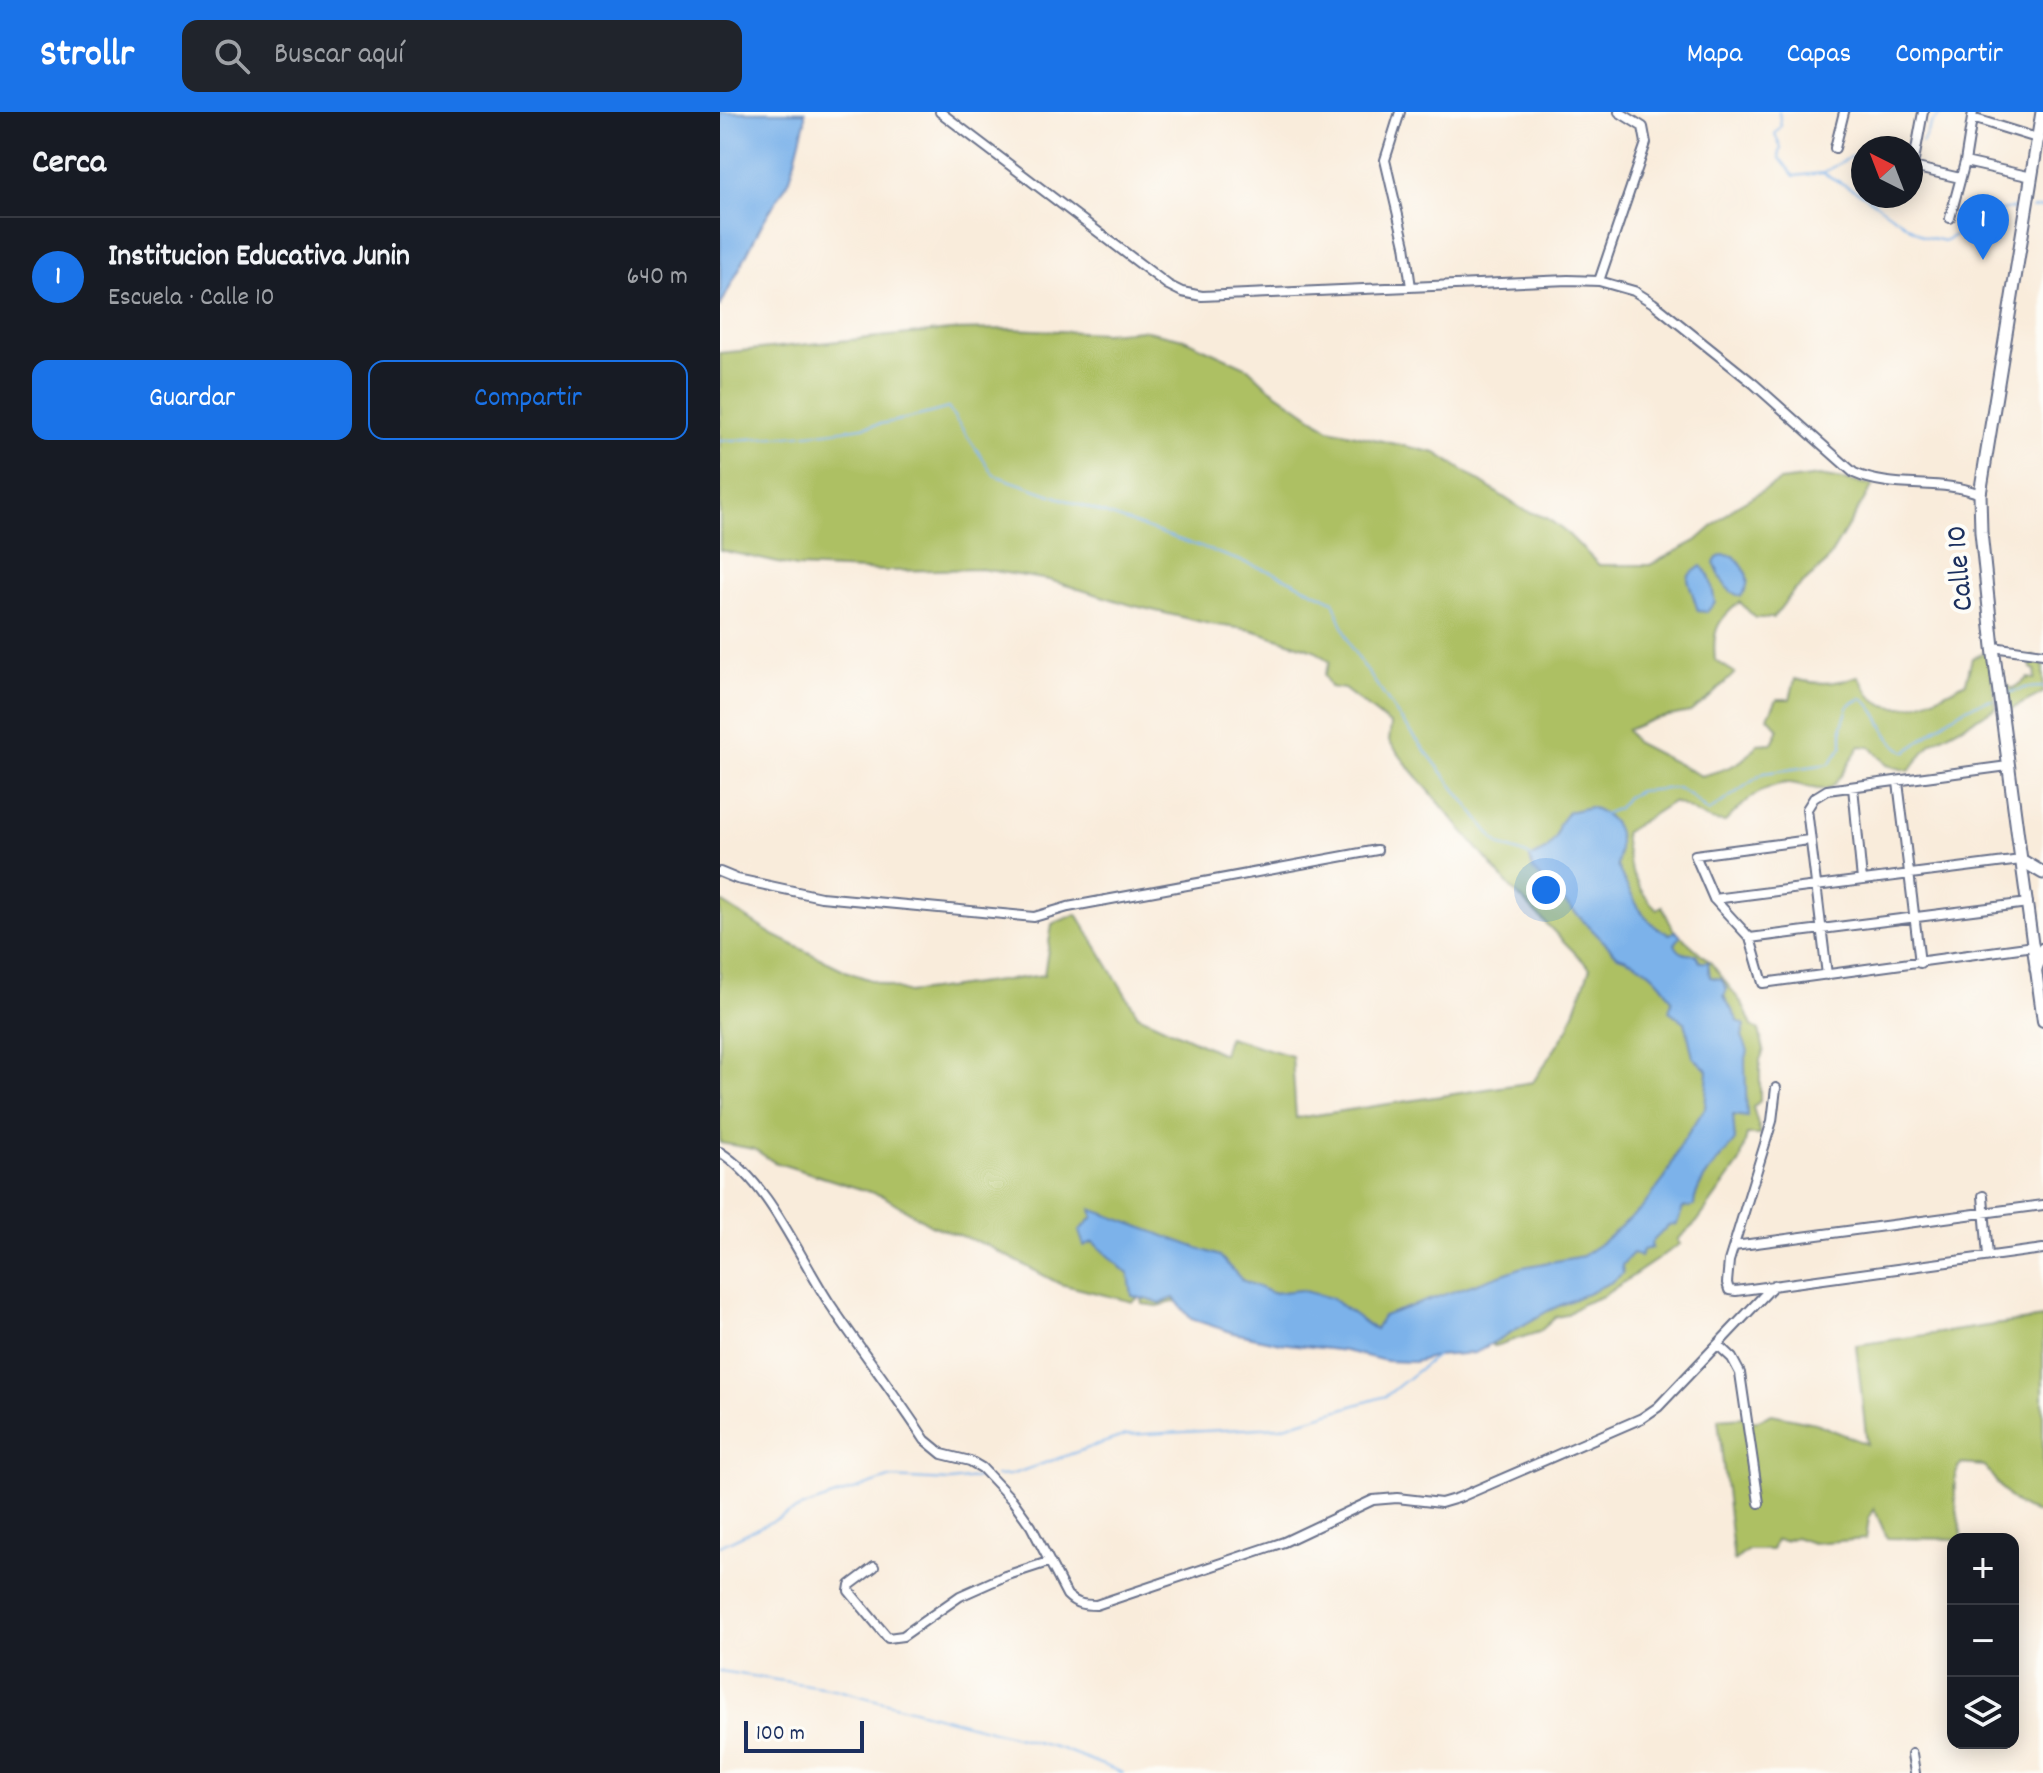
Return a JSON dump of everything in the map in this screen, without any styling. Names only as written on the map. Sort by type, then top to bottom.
[{"type":"main road","name":"Calle 10","points":[[2021,860],[1993,647],[1980,494],[2026,208],[2035,183],[2042,112]]},
{"type":"main road","points":[[2021,860],[2043,873]]},
{"type":"main road","points":[[2036,969],[2038,948]]},
{"type":"street","points":[[940,112],[1168,285],[1182,292],[1202,296],[1599,281],[1634,291],[1653,303],[1754,384],[1854,473],[1873,481],[1954,487],[1980,494]]},
{"type":"street","points":[[1400,112],[1385,160],[1405,245],[1411,287]]},
{"type":"street","points":[[1599,281],[1646,143],[1643,127],[1619,112]]},
{"type":"street","points":[[1835,148],[1844,112]]},
{"type":"street","points":[[1919,136],[1923,112]]},
{"type":"street","points":[[1950,218],[1965,162],[1973,115],[2040,139]]},
{"type":"street","points":[[1965,162],[2035,183]]},
{"type":"street","points":[[1923,169],[1960,178]]},
{"type":"street","points":[[1993,647],[2043,654]]},
{"type":"street","points":[[1827,975],[1809,840],[1807,809],[1814,798],[1827,790],[2008,766]]},
{"type":"street","points":[[1898,782],[1920,963]]},
{"type":"street","points":[[1853,787],[1862,880]]},
{"type":"street","points":[[1809,840],[1695,855],[1714,899],[1750,938],[1763,983],[2038,948]]},
{"type":"street","points":[[720,872],[737,879],[821,897],[1034,917],[1068,907],[1377,850]]},
{"type":"street","points":[[1714,899],[2021,860]]},
{"type":"street","name":"Calle 10","points":[[2021,860],[2038,948]]},
{"type":"street","points":[[1750,938],[2028,903]]},
{"type":"street","points":[[2036,969],[2043,1021]]},
{"type":"street","points":[[1776,1088],[1768,1136],[1734,1246],[1727,1283],[1729,1290],[2043,1249]]},
{"type":"street","points":[[720,1152],[746,1171],[763,1191],[831,1306],[925,1440],[942,1454],[970,1461],[982,1468],[1023,1512],[1059,1584],[1074,1602],[1096,1605],[1284,1542],[1373,1500],[1397,1498],[1441,1503],[1458,1498],[1642,1418],[1658,1407],[1774,1285]]},
{"type":"street","points":[[1983,1196],[1988,1256]]},
{"type":"street","points":[[1734,1246],[2043,1205]]},
{"type":"street","points":[[1718,1345],[1732,1358],[1740,1373],[1759,1503]]},
{"type":"street","points":[[874,1567],[850,1585],[849,1591],[888,1638],[896,1638],[960,1596],[1005,1576],[1048,1562]]},
{"type":"street","points":[[1912,1754],[1915,1773]]},
{"type":"green space","points":[[950,330],[1105,333],[1142,330],[1184,339],[1248,368],[1267,386],[1329,429],[1436,453],[1522,509],[1547,518],[1599,565],[1650,565],[1696,541],[1736,506],[1780,481],[1819,476],[1873,485],[1825,564],[1792,593],[1773,618],[1755,618],[1740,602],[1721,621],[1714,641],[1715,660],[1735,673],[1690,712],[1654,719],[1627,730],[1635,742],[1701,776],[1725,769],[1747,757],[1757,744],[1772,743],[1779,729],[1768,717],[1777,699],[1790,699],[1795,679],[1827,683],[1858,676],[1872,697],[1883,704],[1907,707],[1966,682],[1972,658],[1988,651],[1996,708],[1931,743],[1909,771],[1887,765],[1871,747],[1860,746],[1838,779],[1826,789],[1792,783],[1778,785],[1753,797],[1725,822],[1710,820],[1672,802],[1624,833],[1627,855],[1637,884],[1657,909],[1662,906],[1673,929],[1711,963],[1743,1005],[1752,1026],[1759,1030],[1764,1050],[1760,1060],[1760,1101],[1753,1107],[1761,1135],[1747,1135],[1740,1162],[1697,1222],[1677,1240],[1680,1244],[1603,1296],[1556,1317],[1539,1332],[1494,1346],[1482,1335],[1399,1343],[1189,1310],[1177,1301],[1158,1306],[1143,1304],[1141,1296],[1133,1302],[1060,1284],[986,1245],[931,1225],[883,1196],[774,1162],[754,1149],[720,1143],[720,901],[773,935],[848,972],[908,993],[1044,975],[1052,924],[1077,914],[1138,1015],[1223,1054],[1228,1037],[1292,1056],[1296,1118],[1533,1082],[1568,1029],[1590,968],[1510,887],[1405,762],[1389,741],[1391,725],[1344,689],[1330,687],[1324,675],[1330,662],[1314,650],[1252,630],[1210,624],[1131,605],[1049,580],[981,569],[888,571],[796,567],[720,550],[720,353]]},
{"type":"green space","points":[[2034,656],[2043,665],[2043,693],[2004,713],[2006,683],[2012,689],[2028,678],[2034,679],[2035,670],[2031,668],[2030,658]]},
{"type":"green space","points":[[2043,1318],[2043,1513],[2033,1512],[2016,1503],[1985,1466],[1961,1464],[1955,1490],[1961,1533],[1947,1533],[1947,1539],[1887,1538],[1874,1508],[1869,1517],[1866,1539],[1812,1543],[1795,1537],[1776,1540],[1772,1550],[1748,1550],[1734,1561],[1718,1419],[1744,1417],[1754,1422],[1772,1414],[1815,1423],[1867,1444],[1856,1345]]},
{"type":"water","points":[[720,112],[805,112],[805,121],[790,179],[763,222],[720,307]]},
{"type":"water","points":[[1723,555],[1734,556],[1745,570],[1748,580],[1741,596],[1727,588],[1714,563]]},
{"type":"water","points":[[1701,566],[1709,577],[1715,602],[1707,612],[1698,611],[1688,580],[1689,575]]},
{"type":"water","points":[[1590,807],[1608,817],[1617,830],[1617,866],[1644,916],[1660,930],[1670,934],[1675,931],[1681,936],[1675,944],[1681,952],[1696,954],[1700,962],[1708,962],[1710,977],[1721,979],[1727,989],[1724,996],[1738,1021],[1745,1025],[1742,1036],[1748,1051],[1745,1062],[1747,1117],[1733,1115],[1735,1141],[1704,1179],[1694,1206],[1683,1208],[1677,1224],[1668,1226],[1651,1243],[1652,1248],[1643,1250],[1640,1257],[1633,1253],[1622,1265],[1623,1273],[1612,1282],[1548,1311],[1475,1353],[1436,1356],[1414,1362],[1386,1361],[1345,1351],[1280,1343],[1234,1333],[1191,1319],[1174,1298],[1161,1303],[1132,1296],[1129,1275],[1093,1242],[1084,1246],[1079,1231],[1093,1217],[1091,1209],[1220,1256],[1242,1280],[1272,1293],[1300,1290],[1331,1298],[1375,1330],[1383,1316],[1523,1267],[1583,1256],[1642,1208],[1665,1178],[1681,1144],[1705,1108],[1708,1071],[1693,1057],[1685,1022],[1669,1011],[1672,1000],[1662,985],[1643,967],[1618,956],[1533,870],[1530,858],[1547,849],[1568,812]]},
{"type":"waterway","points":[[1779,112],[1781,126],[1775,134],[1781,148],[1779,157],[1794,176],[1823,173],[1851,188]]},
{"type":"waterway","points":[[1923,141],[1931,123],[1944,112]]},
{"type":"waterway","points":[[1824,172],[1851,157]]},
{"type":"waterway","points":[[2032,208],[2043,207]]},
{"type":"waterway","points":[[1882,208],[1922,236],[1944,241],[2004,209],[2022,208]]},
{"type":"waterway","points":[[720,441],[864,427],[948,408],[994,475],[1275,573],[1333,601],[1352,649],[1397,714],[1483,825],[1499,845],[1532,857]]},
{"type":"waterway","points":[[2006,694],[2024,688],[2043,687]]},
{"type":"waterway","points":[[1604,814],[1617,809],[1627,797],[1639,791],[1677,788],[1690,795],[1708,812],[1764,773],[1829,764],[1842,747],[1842,726],[1849,705],[1862,698],[1875,712],[1891,740],[1906,752],[1958,713],[1994,700]]},
{"type":"waterway","points":[[996,1476],[1010,1475],[1126,1435],[1281,1427],[1386,1396],[1436,1356]]},
{"type":"waterway","points":[[720,1546],[800,1508],[889,1478],[950,1481],[985,1477]]},
{"type":"waterway","points":[[720,1671],[834,1689],[1062,1749],[1123,1773]]},
{"type":"place","name":"Institucion Educativa Junin","points":[[1983,260]]}]
